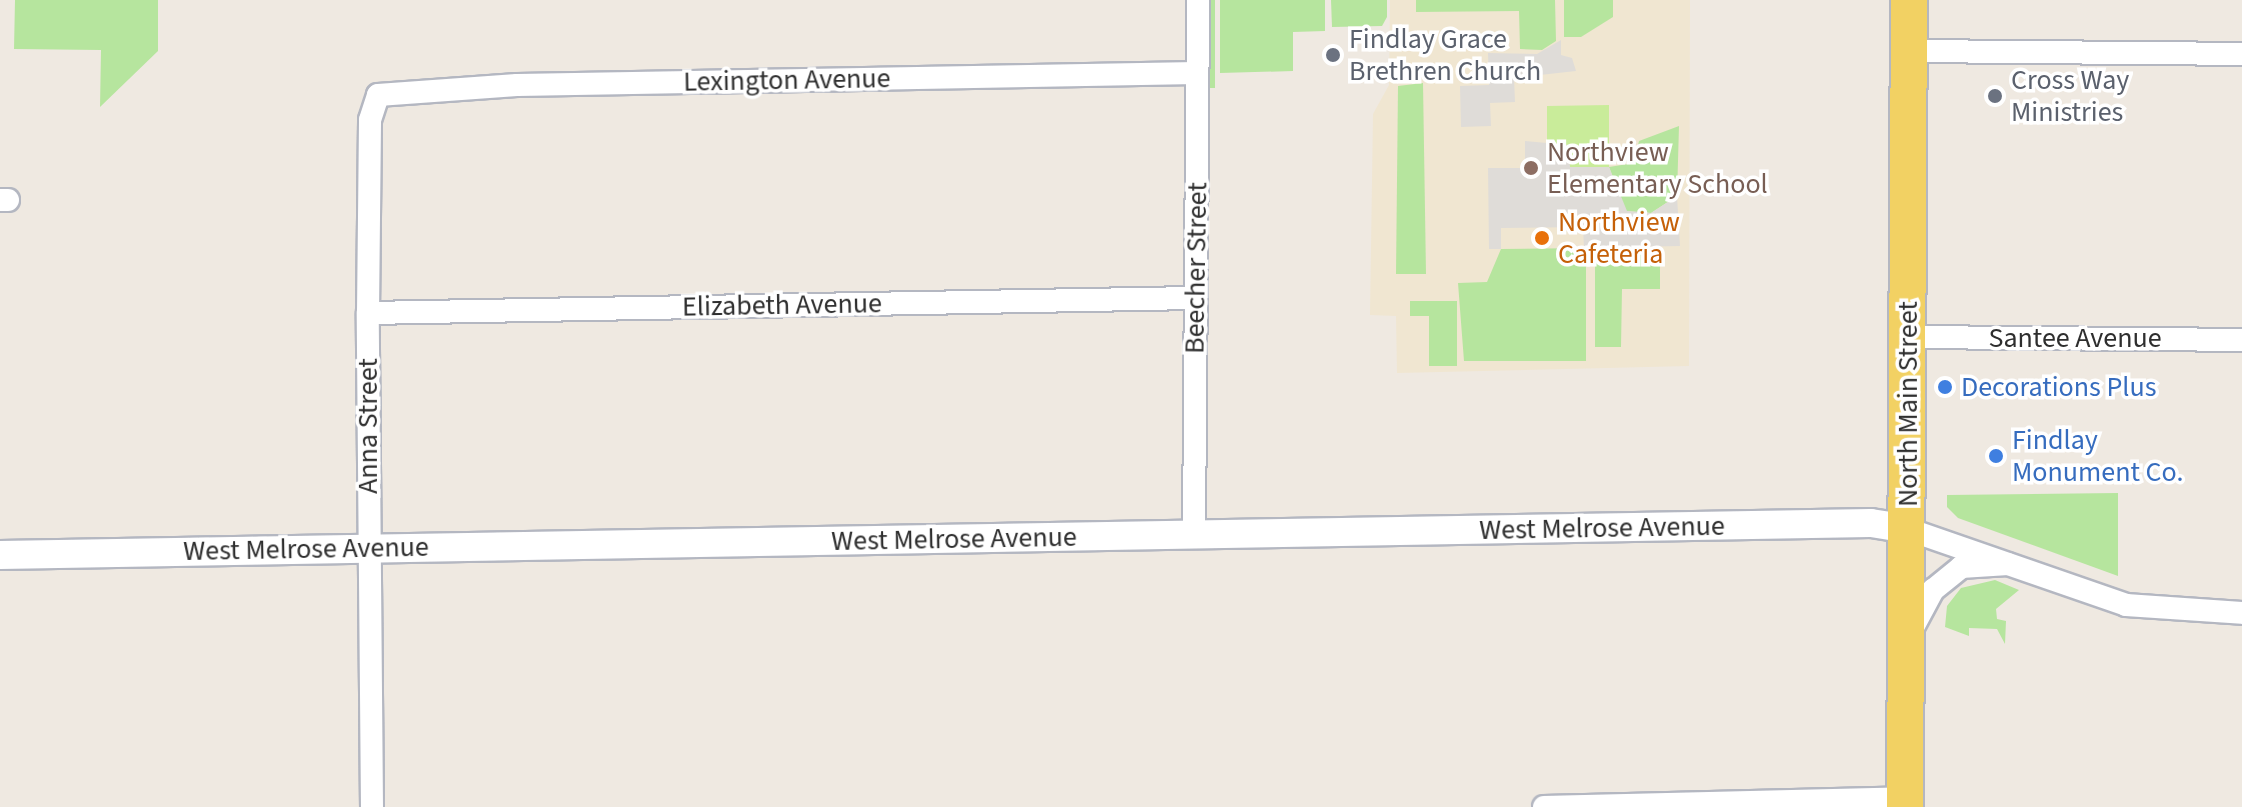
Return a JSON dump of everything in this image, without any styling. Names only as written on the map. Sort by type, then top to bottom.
[{"type":"main road","name":"North Main Street","points":[[1905,803],[1909,0]]},
{"type":"street","name":"Beecher Street","points":[[1194,535],[1198,0]]},
{"type":"street","points":[[1909,51],[2242,54]]},
{"type":"street","name":"Lexington Avenue","points":[[378,95],[486,86],[1197,73]]},
{"type":"street","name":"Anna Street","points":[[372,807],[368,313],[370,120],[378,95]]},
{"type":"street","name":"Elizabeth Avenue","points":[[368,313],[1196,298]]},
{"type":"street","name":"Santee Avenue","points":[[1909,337],[2242,340]]},
{"type":"street","name":"West Melrose Avenue","points":[[0,555],[1871,523],[1907,529]]},
{"type":"street","points":[[1907,529],[2126,605],[2242,613]]},
{"type":"street","points":[[1907,639],[1933,590],[1961,567],[2015,564]]},
{"type":"street","points":[[1544,807],[1905,803]]},
{"type":"shaded area","name":"Northview Elementary School","points":[[1390,0],[1690,0],[1689,366],[1397,373],[1396,316],[1370,315],[1373,114],[1389,85]]},
{"type":"shaded area","points":[[1561,40],[1561,55],[1572,58],[1576,71],[1514,78],[1515,102],[1490,103],[1491,126],[1461,127],[1460,86],[1489,85],[1488,53],[1537,54]]},
{"type":"shaded area","points":[[1525,141],[1569,145],[1570,167],[1609,167],[1627,211],[1651,213],[1677,196],[1680,246],[1584,248],[1583,227],[1501,228],[1501,249],[1489,249],[1488,168],[1525,168]]},
{"type":"green space","points":[[15,0],[158,0],[158,51],[100,107],[101,50],[14,49]]},
{"type":"green space","points":[[1207,0],[1215,0],[1215,88],[1207,88]]},
{"type":"green space","points":[[1220,0],[1325,0],[1325,31],[1293,32],[1293,71],[1220,73]]},
{"type":"green space","points":[[1331,0],[1387,0],[1387,17],[1382,26],[1332,27]]},
{"type":"green space","points":[[1416,0],[1555,0],[1556,41],[1542,50],[1520,49],[1519,11],[1416,12]]},
{"type":"green space","points":[[1564,0],[1613,0],[1613,17],[1581,37],[1564,37]]},
{"type":"green space","points":[[1423,83],[1426,274],[1396,274],[1398,86]]},
{"type":"green space","points":[[1609,105],[1609,167],[1569,167],[1547,146],[1547,106]]},
{"type":"green space","points":[[1679,126],[1677,196],[1651,213],[1626,211],[1609,167],[1634,163],[1639,141]]},
{"type":"green space","points":[[1595,247],[1660,248],[1660,289],[1622,289],[1621,347],[1595,347]]},
{"type":"green space","points":[[1586,248],[1586,361],[1464,361],[1458,283],[1487,282],[1501,249]]},
{"type":"green space","points":[[1410,301],[1457,301],[1457,366],[1429,366],[1429,316],[1410,316]]},
{"type":"green space","points":[[2118,493],[2118,576],[1958,518],[1947,507],[1947,495]]},
{"type":"green space","points":[[1995,580],[2019,590],[1996,609],[1997,619],[2006,621],[2005,644],[1997,629],[1969,628],[1969,636],[1945,627],[1947,606],[1961,588]]},
{"type":"place","name":"Findlay Grace Brethren Church","points":[[1333,55]]},
{"type":"place","name":"Cross Way Ministries","points":[[1995,96]]},
{"type":"place","name":"Northview Elementary School","points":[[1531,168]]},
{"type":"place","name":"Northview Cafeteria","points":[[1542,238]]},
{"type":"place","name":"Decorations Plus","points":[[1945,387]]},
{"type":"place","name":"Findlay Monument Co.","points":[[1996,456]]}]
